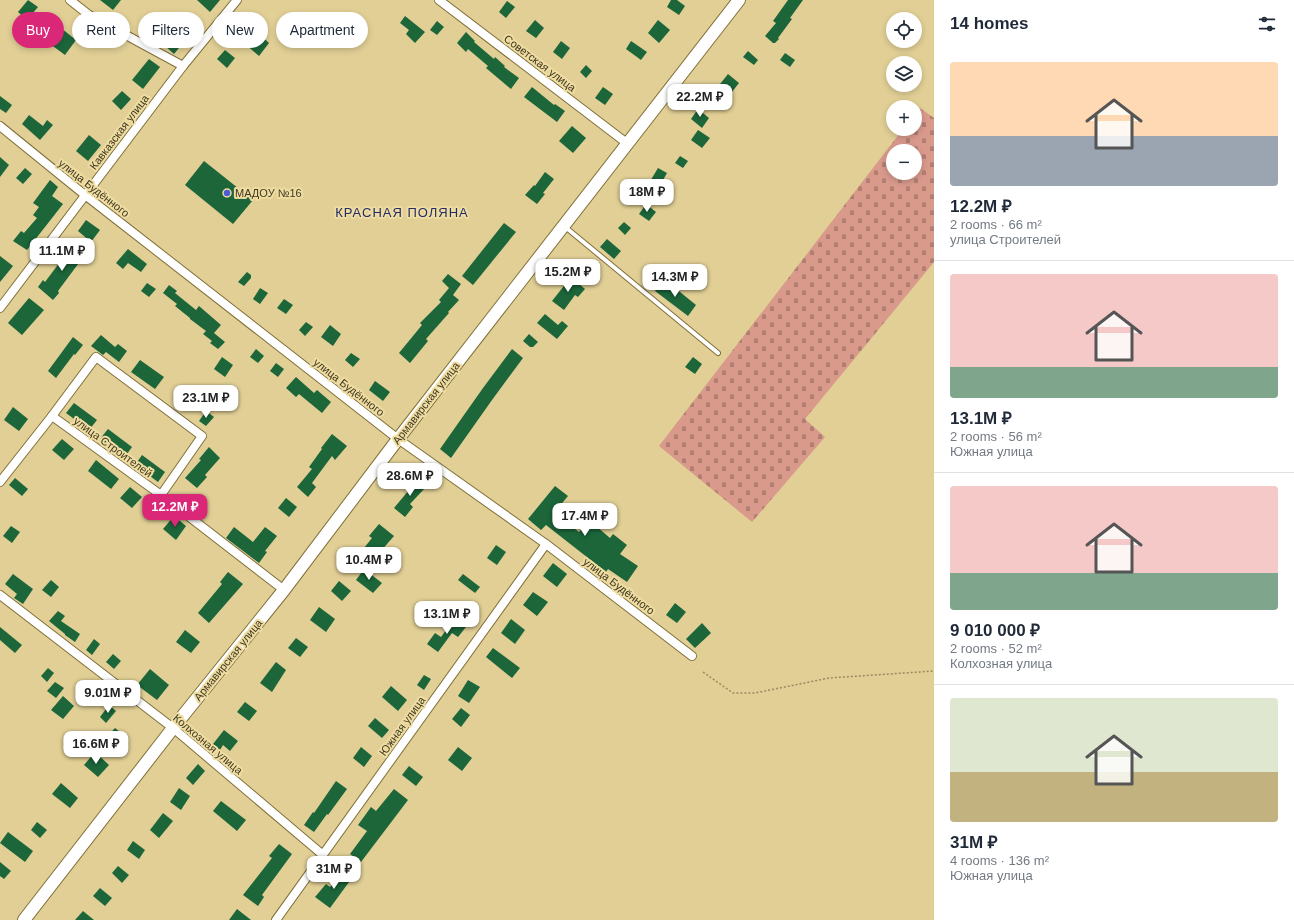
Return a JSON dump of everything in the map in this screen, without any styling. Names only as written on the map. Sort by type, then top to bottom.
[{"type":"main road","name":"Армавирская улица","points":[[24,920],[173,728],[284,590],[398,439],[739,0]]},
{"type":"street","points":[[70,0],[89,15],[183,66]]},
{"type":"street","name":"Кавказская улица","points":[[0,308],[183,66],[237,0]]},
{"type":"street","name":"Советская улица","points":[[439,0],[628,144]]},
{"type":"street","name":"улица Будённого","points":[[0,126],[85,195],[398,439],[546,544],[692,656]]},
{"type":"street","points":[[0,482],[96,357],[202,436],[161,495]]},
{"type":"street","name":"улица Строителей","points":[[52,416],[161,495],[284,590]]},
{"type":"street","name":"Южная улица","points":[[276,920],[546,544]]},
{"type":"street","name":"Колхозная улица","points":[[0,595],[173,728],[323,855]]},
{"type":"lane","points":[[564,226],[718,353]]},
{"type":"path","points":[[702,672],[733,693],[755,693],[829,678],[934,671]]},
{"type":"green space","points":[[922,109],[934,118],[934,262],[805,419],[825,437],[752,522],[659,446],[886,151],[886,180],[922,180],[922,144],[891,144],[898,136],[922,136]]},
{"type":"building","points":[[28,0],[38,7],[34,12],[18,12]]},
{"type":"building","points":[[100,0],[121,0],[113,10]]},
{"type":"building","points":[[197,0],[220,0],[210,12]]},
{"type":"building","points":[[671,0],[677,0],[685,6],[679,15],[667,7]]},
{"type":"building","points":[[788,0],[803,0],[790,18],[792,19],[778,38],[779,39],[773,43],[765,36],[776,23],[773,21]]},
{"type":"building","points":[[507,1],[515,7],[506,18],[499,12]]},
{"type":"building","points":[[405,16],[425,32],[415,43],[406,34],[409,30],[400,23]]},
{"type":"building","points":[[535,20],[544,28],[536,38],[526,31]]},
{"type":"building","points":[[658,20],[670,30],[659,43],[648,33]]},
{"type":"building","points":[[437,21],[444,27],[437,35],[430,30]]},
{"type":"building","points":[[64,30],[72,37],[72,45],[65,55],[55,48],[64,48]]},
{"type":"building","points":[[466,32],[475,41],[474,42],[494,59],[495,57],[505,66],[504,67],[519,78],[511,89],[486,68],[488,66],[468,49],[466,52],[457,43]]},
{"type":"building","points":[[561,41],[570,48],[562,59],[553,52]]},
{"type":"building","points":[[631,41],[647,52],[641,60],[626,49]]},
{"type":"building","points":[[167,48],[179,48],[174,54]]},
{"type":"building","points":[[250,48],[265,48],[259,56]]},
{"type":"building","points":[[225,50],[235,58],[227,68],[217,59]]},
{"type":"building","points":[[748,51],[758,60],[754,65],[743,57]]},
{"type":"building","points":[[785,53],[795,60],[790,67],[780,60]]},
{"type":"building","points":[[149,59],[160,67],[143,89],[132,80]]},
{"type":"building","points":[[586,65],[592,71],[586,78],[580,72]]},
{"type":"building","points":[[728,74],[739,83],[721,106],[709,98]]},
{"type":"building","points":[[532,87],[554,105],[555,104],[565,111],[557,122],[524,97]]},
{"type":"building","points":[[603,87],[613,94],[605,105],[595,98]]},
{"type":"building","points":[[122,91],[131,99],[121,110],[112,101]]},
{"type":"building","points":[[0,96],[12,105],[6,113],[0,109]]},
{"type":"building","points":[[698,109],[709,118],[702,128],[691,119]]},
{"type":"building","points":[[29,115],[43,126],[47,120],[53,125],[40,140],[22,124]]},
{"type":"building","points":[[572,126],[586,138],[573,153],[559,141]]},
{"type":"building","points":[[698,130],[710,138],[702,148],[691,140]]},
{"type":"building","points":[[89,135],[101,145],[88,161],[76,151]]},
{"type":"building","points":[[680,156],[688,161],[683,168],[675,163]]},
{"type":"building","points":[[0,157],[9,165],[0,177]]},
{"type":"building","name":"МАДОУ №16","points":[[204,161],[253,200],[233,224],[185,185]]},
{"type":"building","points":[[25,168],[32,174],[23,184],[16,178]]},
{"type":"building","points":[[658,168],[667,173],[658,189],[659,190],[651,200],[640,191],[647,181],[649,183]]},
{"type":"building","points":[[545,172],[554,179],[543,193],[545,194],[537,204],[525,195],[534,185],[535,186]]},
{"type":"building","points":[[50,180],[58,187],[52,196],[63,204],[27,250],[13,241],[21,231],[24,233],[37,218],[33,215],[39,207],[33,203]]},
{"type":"building","points":[[646,204],[656,212],[649,221],[639,214]]},
{"type":"building","points":[[86,220],[100,230],[91,242],[78,231]]},
{"type":"building","points":[[624,222],[631,228],[625,235],[618,228]]},
{"type":"building","points":[[504,223],[516,232],[473,285],[462,276]]},
{"type":"building","points":[[607,239],[621,251],[614,259],[600,247]]},
{"type":"building","points":[[69,244],[84,256],[53,300],[38,287],[43,280],[45,282],[60,262],[58,260]]},
{"type":"building","points":[[128,249],[147,264],[141,272],[128,263],[123,269],[116,263]]},
{"type":"building","points":[[0,256],[13,266],[0,282]]},
{"type":"building","points":[[247,272],[251,275],[251,278],[244,286],[238,282]]},
{"type":"building","points":[[448,274],[461,284],[453,295],[459,300],[426,339],[428,341],[410,363],[399,353],[422,325],[420,323],[441,302],[439,300],[449,288],[442,281]]},
{"type":"building","points":[[571,277],[585,289],[578,297],[575,295],[564,310],[552,301]]},
{"type":"building","points":[[664,279],[696,305],[688,316],[655,291]]},
{"type":"building","points":[[147,283],[156,289],[149,297],[141,291]]},
{"type":"building","points":[[169,285],[177,291],[175,293],[196,310],[199,306],[221,325],[214,333],[225,342],[218,349],[210,343],[212,341],[203,334],[206,331],[175,306],[177,304],[163,293]]},
{"type":"building","points":[[260,288],[268,293],[260,304],[253,299]]},
{"type":"building","points":[[29,298],[44,310],[22,335],[8,323]]},
{"type":"building","points":[[284,299],[293,305],[286,314],[277,308]]},
{"type":"building","points":[[545,314],[558,325],[562,321],[568,326],[557,339],[537,323]]},
{"type":"building","points":[[306,322],[313,327],[305,336],[299,330]]},
{"type":"building","points":[[330,325],[341,334],[333,346],[321,337]]},
{"type":"building","points":[[529,334],[538,342],[533,347],[530,347],[523,341]]},
{"type":"building","points":[[101,335],[115,347],[118,344],[127,351],[119,362],[106,352],[103,355],[91,346]]},
{"type":"building","points":[[73,337],[83,345],[75,355],[74,354],[56,378],[48,371]]},
{"type":"building","points":[[256,349],[264,356],[258,363],[250,357]]},
{"type":"building","points":[[512,349],[523,358],[451,458],[440,449]]},
{"type":"building","points":[[351,353],[360,359],[353,367],[345,360]]},
{"type":"building","points":[[222,357],[233,365],[225,377],[214,369]]},
{"type":"building","points":[[693,357],[702,364],[695,374],[685,367]]},
{"type":"building","points":[[140,360],[164,377],[155,389],[131,372]]},
{"type":"building","points":[[276,363],[284,369],[278,377],[270,371]]},
{"type":"building","points":[[296,377],[314,393],[317,390],[331,402],[322,413],[299,394],[296,397],[286,388]]},
{"type":"building","points":[[375,381],[390,392],[383,401],[369,390]]},
{"type":"building","points":[[74,403],[97,420],[89,430],[66,413]]},
{"type":"building","points":[[13,407],[28,419],[19,431],[4,420]]},
{"type":"building","points":[[206,411],[214,417],[206,426],[199,421]]},
{"type":"building","points":[[108,429],[132,447],[124,458],[100,439]]},
{"type":"building","points":[[332,434],[347,446],[335,460],[332,456],[312,483],[316,487],[308,497],[297,487],[312,469],[309,467]]},
{"type":"building","points":[[62,439],[74,449],[64,460],[52,450]]},
{"type":"building","points":[[209,447],[220,458],[205,475],[207,477],[197,488],[185,478],[201,460],[199,459]]},
{"type":"building","points":[[142,455],[165,472],[158,482],[135,465]]},
{"type":"building","points":[[96,460],[119,479],[111,489],[88,471]]},
{"type":"building","points":[[414,477],[425,488],[410,504],[413,507],[405,517],[394,508],[409,490],[405,487]]},
{"type":"building","points":[[15,478],[28,489],[22,496],[9,485]]},
{"type":"building","points":[[555,486],[568,496],[554,513],[579,532],[589,520],[610,538],[613,534],[627,545],[620,554],[638,566],[627,582],[608,569],[606,572],[546,525],[541,530],[528,519]]},
{"type":"building","points":[[130,487],[142,497],[132,508],[120,498]]},
{"type":"building","points":[[286,498],[297,507],[289,517],[278,508]]},
{"type":"building","points":[[174,516],[186,526],[176,540],[163,529]]},
{"type":"building","points":[[379,524],[394,536],[367,567],[356,558],[372,538],[369,536]]},
{"type":"building","points":[[11,526],[20,532],[12,543],[3,536]]},
{"type":"building","points":[[234,527],[253,542],[265,527],[277,536],[265,551],[267,552],[259,563],[226,538]]},
{"type":"building","points":[[496,545],[506,552],[497,565],[487,558]]},
{"type":"building","points":[[553,563],[567,574],[557,587],[543,576]]},
{"type":"building","points":[[364,569],[382,583],[373,593],[356,580]]},
{"type":"building","points":[[228,572],[243,584],[209,623],[198,613],[222,584],[220,582]]},
{"type":"building","points":[[13,574],[33,589],[23,604],[14,598],[17,594],[5,584]]},
{"type":"building","points":[[463,574],[480,587],[475,593],[458,580]]},
{"type":"building","points":[[51,580],[59,587],[51,597],[42,590]]},
{"type":"building","points":[[339,581],[351,591],[342,601],[331,591]]},
{"type":"building","points":[[533,592],[548,602],[537,616],[523,605]]},
{"type":"building","points":[[675,603],[686,612],[677,623],[666,615]]},
{"type":"building","points":[[319,607],[335,619],[326,632],[310,620]]},
{"type":"building","points":[[58,611],[65,616],[61,621],[80,634],[75,642],[49,621]]},
{"type":"building","points":[[456,617],[466,627],[458,637],[452,633],[438,652],[427,644],[435,633],[441,637]]},
{"type":"building","points":[[511,619],[525,630],[515,644],[501,633]]},
{"type":"building","points":[[702,623],[711,633],[695,648],[686,639]]},
{"type":"building","points":[[0,627],[22,645],[15,653],[0,640]]},
{"type":"building","points":[[185,630],[200,642],[191,653],[176,642]]},
{"type":"building","points":[[296,638],[308,647],[300,657],[288,648]]},
{"type":"building","points":[[94,639],[100,644],[92,655],[86,650]]},
{"type":"building","points":[[493,648],[520,668],[512,678],[486,657]]},
{"type":"building","points":[[113,654],[121,661],[114,669],[106,662]]},
{"type":"building","points":[[276,662],[286,670],[272,692],[260,683]]},
{"type":"building","points":[[48,668],[54,673],[47,682],[41,676]]},
{"type":"building","points":[[150,669],[169,685],[157,700],[137,685]]},
{"type":"building","points":[[424,675],[431,679],[424,690],[417,685]]},
{"type":"building","points":[[468,680],[480,687],[469,703],[458,696]]},
{"type":"building","points":[[55,682],[64,688],[56,698],[47,691]]},
{"type":"building","points":[[391,686],[407,700],[398,711],[382,697]]},
{"type":"building","points":[[63,696],[74,706],[63,719],[51,710]]},
{"type":"building","points":[[245,702],[257,711],[249,721],[237,712]]},
{"type":"building","points":[[109,705],[116,711],[106,723],[100,717]]},
{"type":"building","points":[[461,708],[470,715],[461,727],[452,719]]},
{"type":"building","points":[[375,718],[389,730],[382,738],[368,726]]},
{"type":"building","points":[[115,728],[126,737],[118,747],[106,738]]},
{"type":"building","points":[[224,730],[238,741],[230,751],[223,745],[220,750],[213,744]]},
{"type":"building","points":[[361,747],[372,756],[364,767],[353,758]]},
{"type":"building","points":[[458,747],[472,758],[462,771],[448,760]]},
{"type":"building","points":[[95,752],[109,765],[98,777],[84,765]]},
{"type":"building","points":[[198,764],[205,771],[193,785],[186,778]]},
{"type":"building","points":[[409,766],[423,777],[416,786],[402,775]]},
{"type":"building","points":[[336,781],[347,789],[314,832],[304,825]]},
{"type":"building","points":[[61,783],[78,798],[70,808],[52,794]]},
{"type":"building","points":[[179,788],[190,796],[181,810],[170,802]]},
{"type":"building","points":[[394,789],[408,800],[361,862],[350,854],[367,831],[358,825],[371,807],[376,811]]},
{"type":"building","points":[[221,801],[246,820],[237,831],[213,811]]},
{"type":"building","points":[[163,813],[173,821],[159,838],[150,830]]},
{"type":"building","points":[[37,822],[47,830],[40,838],[31,830]]},
{"type":"building","points":[[8,832],[33,851],[25,862],[0,843]]},
{"type":"building","points":[[133,841],[145,850],[139,859],[127,850]]},
{"type":"building","points":[[279,844],[292,854],[262,895],[264,897],[258,906],[243,895],[272,858],[269,856]]},
{"type":"building","points":[[0,862],[11,871],[4,879],[0,876]]},
{"type":"building","points":[[118,866],[129,875],[122,883],[112,873]]},
{"type":"building","points":[[343,871],[352,878],[330,908],[315,897],[326,884],[330,887]]},
{"type":"building","points":[[100,888],[112,898],[105,906],[93,896]]},
{"type":"building","points":[[237,909],[251,920],[229,920]]},
{"type":"building","points":[[83,911],[94,920],[75,920]]},
{"type":"place","name":"МАДОУ №16","points":[[227,193]]},
{"type":"district","name":"КРАСНАЯ ПОЛЯНА","points":[[402,212]]}]
